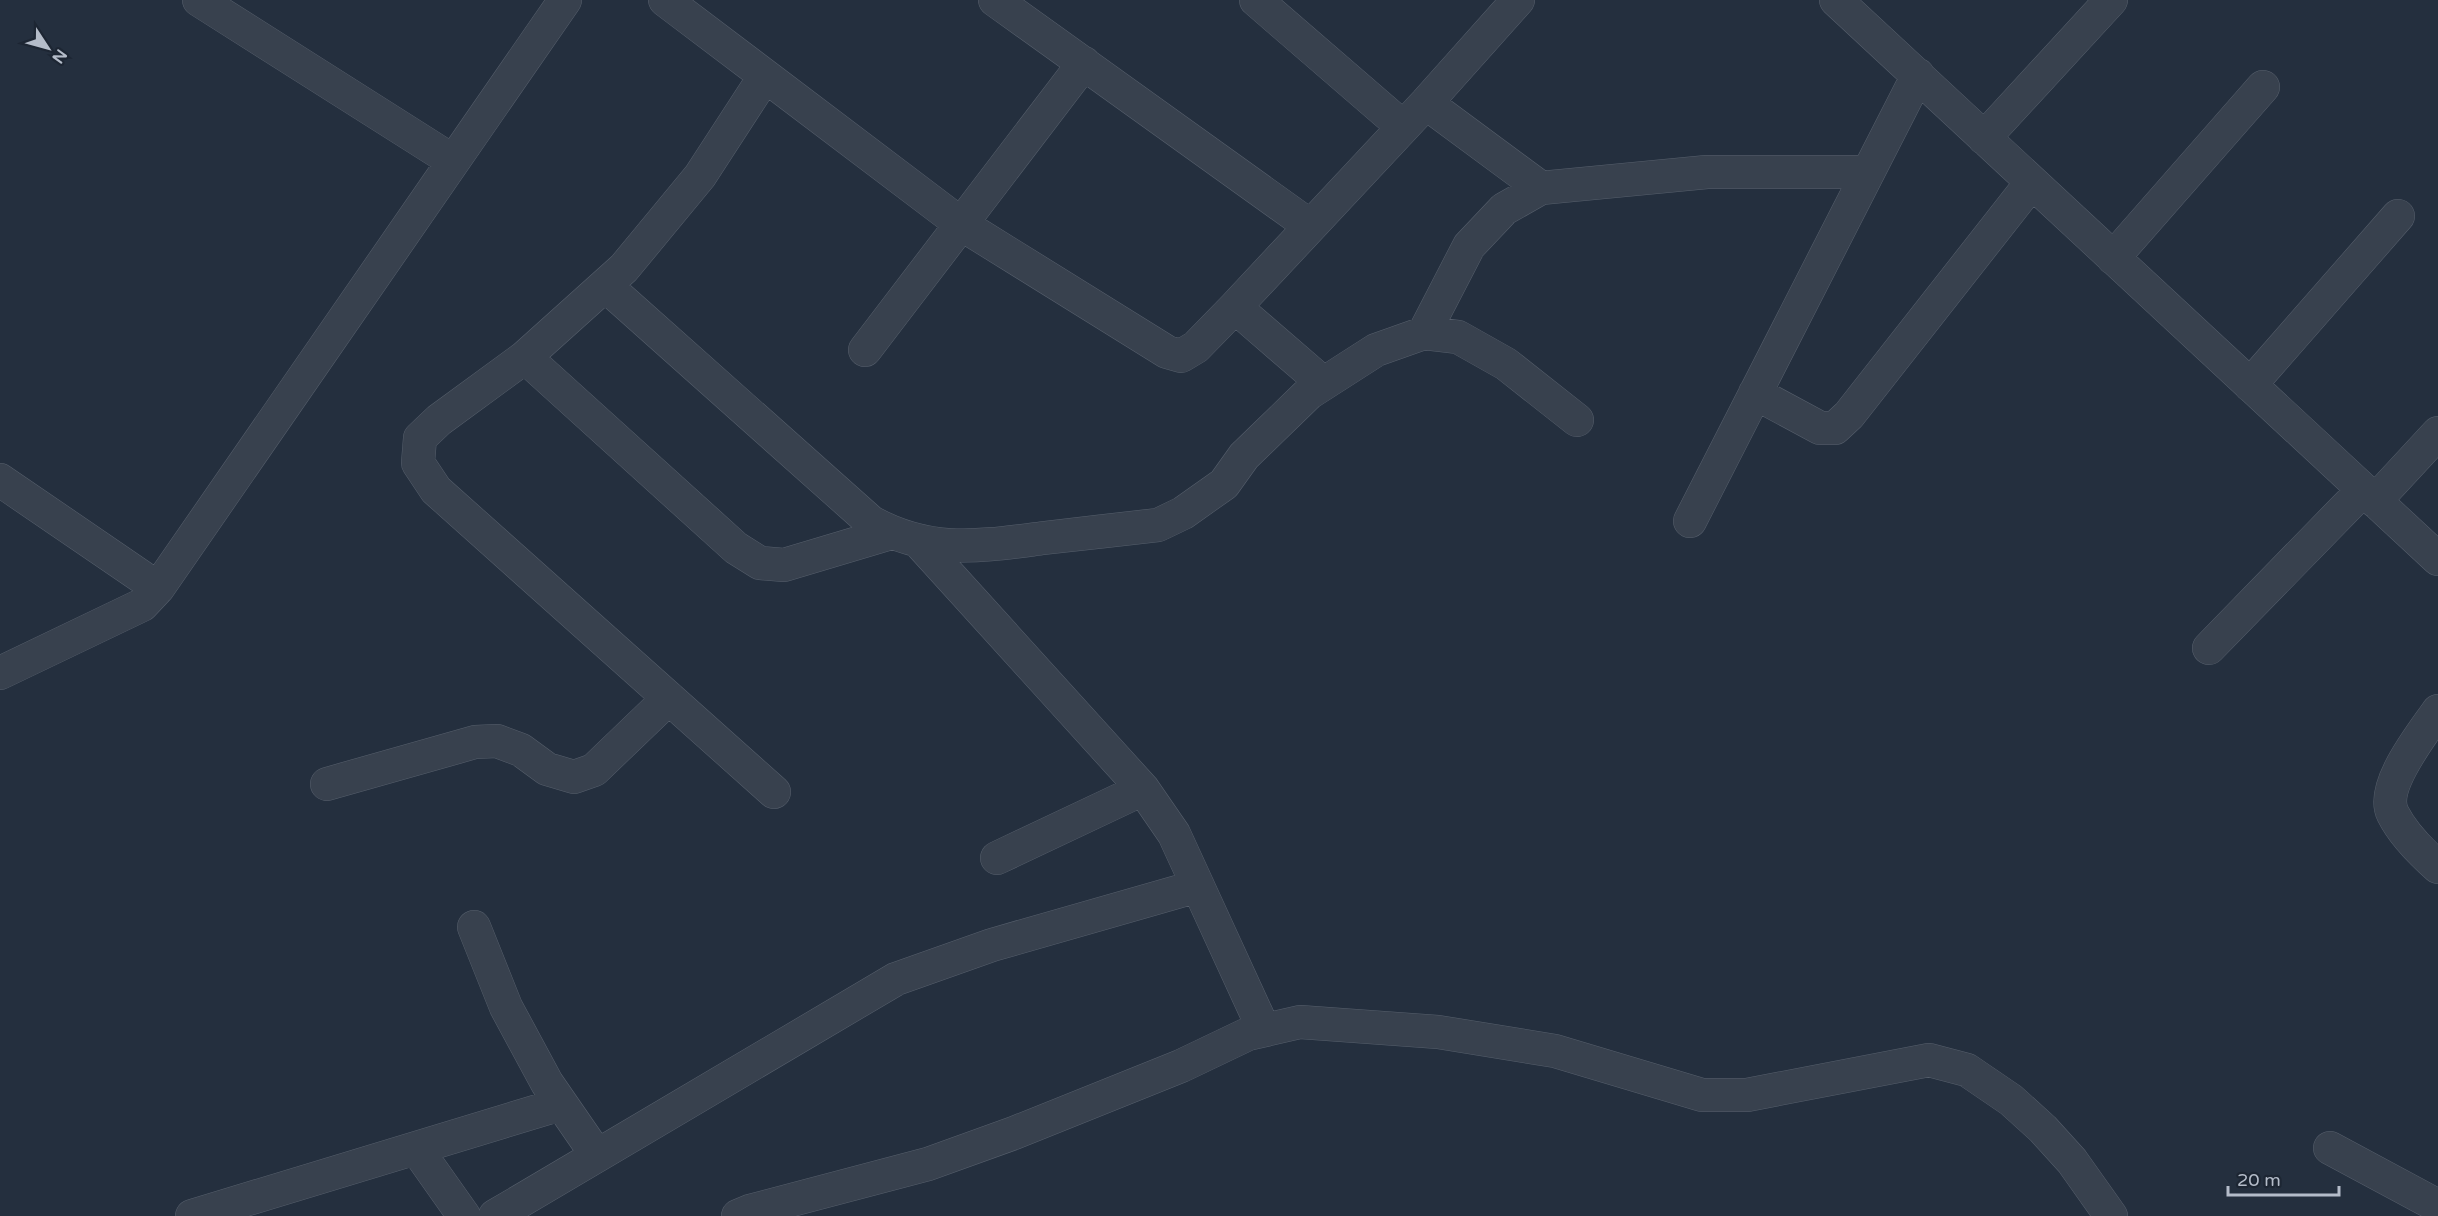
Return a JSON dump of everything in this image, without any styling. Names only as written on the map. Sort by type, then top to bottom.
[{"type":"street","points":[[199,0],[453,161]]},
{"type":"street","points":[[0,674],[142,605],[158,588],[565,0]]},
{"type":"street","points":[[665,0],[961,224],[1167,352],[1181,356],[1196,347],[1235,307],[1403,128],[1518,0]]},
{"type":"street","points":[[995,0],[1310,226]]},
{"type":"street","points":[[1256,0],[1403,128]]},
{"type":"street","points":[[1836,0],[2438,559]]},
{"type":"street","points":[[1984,138],[2111,0]]},
{"type":"street","points":[[864,350],[1084,63]]},
{"type":"street","points":[[765,75],[700,176],[624,268],[525,357],[420,438],[418,463],[436,490],[774,792]]},
{"type":"street","points":[[1690,521],[1917,75]]},
{"type":"street","points":[[2113,258],[2264,87]]},
{"type":"street","points":[[1426,103],[1541,188]]},
{"type":"street","points":[[1424,333],[1469,246],[1504,209],[1541,188],[1707,172],[1868,172]]},
{"type":"street","points":[[1755,393],[1820,428],[1835,428],[1849,416],[2032,182]]},
{"type":"street","points":[[2250,385],[2398,216]]},
{"type":"street","points":[[605,285],[871,522],[905,538],[966,547],[1158,525],[1183,513],[1224,483],[1244,456],[1323,383],[1376,350],[1424,333],[1458,337],[1506,364],[1576,420]]},
{"type":"street","points":[[1235,307],[1323,383]]},
{"type":"street","points":[[525,357],[736,549],[760,563],[784,565],[905,538]]},
{"type":"street","points":[[2209,648],[2438,433]]},
{"type":"street","points":[[0,480],[158,588]]},
{"type":"street","points":[[905,538],[1143,789],[1174,834],[1264,1030]]},
{"type":"street","points":[[327,784],[475,742],[497,741],[521,750],[547,769],[574,777],[594,771],[669,698]]},
{"type":"street","points":[[2438,711],[2401,765],[2391,791],[2391,812],[2418,849],[2438,867]]},
{"type":"street","points":[[997,858],[1143,789]]},
{"type":"street","points":[[495,1216],[596,1154],[896,979],[992,945],[1198,886]]},
{"type":"street","points":[[474,927],[506,1007],[548,1083],[596,1154]]},
{"type":"street","points":[[738,1216],[928,1164],[1035,1125],[1181,1066],[1248,1034],[1299,1022],[1438,1032],[1555,1051],[1702,1095],[1747,1095],[1929,1060],[1967,1070],[2011,1100],[2043,1129],[2072,1161],[2111,1216]]},
{"type":"street","points":[[192,1216],[561,1104]]},
{"type":"street","points":[[416,1148],[464,1216]]},
{"type":"street","points":[[2330,1148],[2438,1206]]}]
